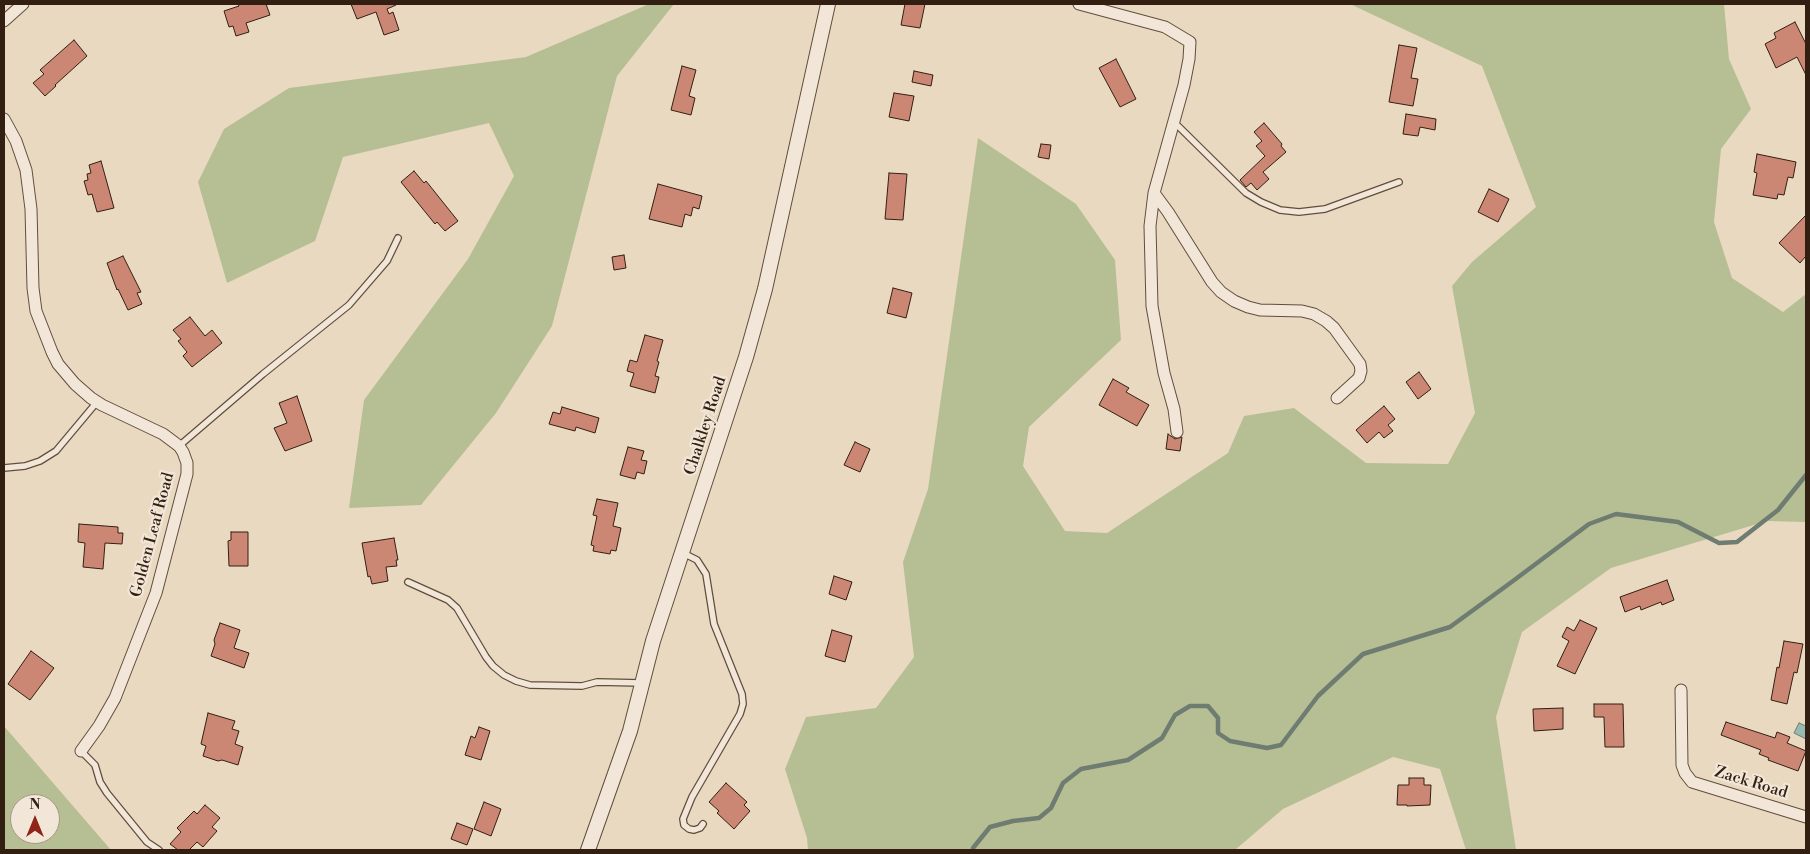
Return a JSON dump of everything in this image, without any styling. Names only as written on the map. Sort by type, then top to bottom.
[{"type":"street","points":[[4,21],[23,4]]},
{"type":"street","name":"Chalkley Road","points":[[588,850],[630,731],[653,642],[739,383],[765,289],[828,4]]},
{"type":"street","points":[[1079,4],[1165,27],[1190,42],[1184,85],[1154,193],[1150,226],[1152,306],[1164,373],[1174,409],[1177,432]]},
{"type":"street","points":[[4,119],[16,141],[28,178],[32,209],[33,288],[36,312],[58,364],[75,384],[97,402],[163,434],[179,446]]},
{"type":"street","points":[[1154,193],[1212,282],[1221,292],[1234,301],[1260,310],[1302,311],[1314,314],[1334,328],[1360,364],[1362,371],[1360,378],[1337,398]]},
{"type":"street","name":"Golden Leaf Road","points":[[81,751],[100,726],[115,698],[156,593],[187,474],[187,463],[179,446]]},
{"type":"street","name":"Zack Road","points":[[1681,690],[1682,766],[1692,782],[1806,817]]},
{"type":"lane","points":[[1174,122],[1246,193],[1260,202],[1280,210],[1298,212],[1325,209],[1398,182]]},
{"type":"lane","points":[[179,446],[263,374],[349,305],[388,261],[398,238]]},
{"type":"lane","points":[[4,468],[25,466],[40,461],[56,451],[97,402]]},
{"type":"lane","points":[[683,553],[697,560],[706,574],[714,624],[742,694],[743,704],[740,714],[692,797],[683,819],[684,825],[688,829],[700,828],[703,824]]},
{"type":"lane","points":[[408,582],[448,600],[458,608],[493,666],[504,675],[516,681],[530,684],[582,686],[597,682],[642,682]]},
{"type":"lane","points":[[81,751],[95,765],[100,782],[107,793],[147,842],[159,850]]},
{"type":"green space","points":[[649,4],[674,4],[617,76],[552,326],[496,413],[421,505],[349,508],[364,400],[468,259],[514,176],[489,123],[343,157],[315,241],[227,283],[198,182],[224,129],[289,88],[526,57]]},
{"type":"green space","points":[[1350,4],[1724,4],[1729,59],[1751,109],[1721,149],[1714,222],[1732,278],[1783,312],[1806,294],[1806,522],[1767,521],[1611,568],[1522,632],[1496,717],[1516,850],[1466,850],[1440,769],[1393,757],[1283,809],[1235,850],[808,850],[807,838],[785,769],[806,717],[876,708],[914,657],[903,562],[928,489],[978,138],[1076,204],[1115,260],[1121,340],[1029,427],[1023,466],[1065,531],[1107,533],[1228,453],[1244,416],[1294,408],[1366,463],[1448,464],[1475,413],[1452,286],[1472,262],[1536,207],[1482,66]]},
{"type":"green space","points":[[4,726],[111,850],[4,850]]},
{"type":"water","points":[[1799,723],[1806,726],[1806,739],[1794,733]]},
{"type":"building","points":[[238,4],[266,4],[270,15],[246,23],[249,32],[236,36],[233,26],[229,27],[224,11],[239,6]]},
{"type":"building","points":[[351,4],[396,4],[387,9],[389,14],[393,12],[399,30],[384,35],[376,12],[357,19]]},
{"type":"building","points":[[905,4],[925,4],[920,28],[901,25]]},
{"type":"building","points":[[1795,22],[1806,44],[1806,75],[1797,57],[1776,68],[1765,44],[1776,38],[1774,33]]},
{"type":"building","points":[[74,40],[87,56],[45,96],[33,83],[44,74],[40,70]]},
{"type":"building","points":[[1399,45],[1417,48],[1411,78],[1418,79],[1413,106],[1389,102]]},
{"type":"building","points":[[1116,59],[1136,99],[1120,107],[1099,68]]},
{"type":"building","points":[[682,66],[696,70],[689,96],[695,98],[691,115],[671,110]]},
{"type":"building","points":[[914,71],[933,75],[931,86],[912,82]]},
{"type":"building","points":[[894,93],[914,96],[909,121],[889,117]]},
{"type":"building","points":[[1406,114],[1436,119],[1435,130],[1420,127],[1418,136],[1403,134]]},
{"type":"building","points":[[1264,123],[1282,144],[1281,146],[1286,152],[1263,172],[1269,179],[1257,190],[1251,183],[1246,187],[1240,180],[1265,156],[1256,146],[1262,141],[1254,132]]},
{"type":"building","points":[[1041,144],[1051,145],[1049,159],[1038,157]]},
{"type":"building","points":[[1757,154],[1796,162],[1793,178],[1788,177],[1784,195],[1778,194],[1777,199],[1753,195],[1757,173],[1754,172]]},
{"type":"building","points":[[101,161],[114,208],[97,212],[92,194],[88,195],[84,181],[88,180],[87,174],[91,173],[89,165]]},
{"type":"building","points":[[414,171],[424,183],[426,181],[458,221],[445,231],[437,222],[435,224],[401,182]]},
{"type":"building","points":[[889,173],[907,174],[903,220],[885,219]]},
{"type":"building","points":[[658,184],[702,196],[699,209],[693,207],[691,216],[685,214],[682,227],[649,219]]},
{"type":"building","points":[[1489,189],[1509,199],[1498,222],[1478,212]]},
{"type":"building","points":[[1806,215],[1806,256],[1800,263],[1779,243]]},
{"type":"building","points":[[624,255],[626,268],[614,270],[612,257]]},
{"type":"building","points":[[123,256],[141,292],[137,293],[142,304],[128,310],[117,290],[107,263]]},
{"type":"building","points":[[893,288],[912,293],[906,318],[887,313]]},
{"type":"building","points":[[190,317],[205,336],[212,330],[222,343],[192,367],[183,356],[187,352],[178,341],[181,339],[173,330]]},
{"type":"building","points":[[645,335],[663,340],[657,361],[659,362],[655,376],[659,377],[655,393],[630,386],[634,373],[627,371],[630,360],[637,362]]},
{"type":"building","points":[[1419,372],[1431,389],[1418,399],[1406,382]]},
{"type":"building","points":[[1113,379],[1129,388],[1126,392],[1149,405],[1137,426],[1099,405]]},
{"type":"building","points":[[297,396],[312,441],[285,451],[274,428],[287,423],[279,403]]},
{"type":"building","points":[[1384,406],[1395,419],[1388,425],[1393,431],[1384,438],[1379,432],[1367,443],[1356,430]]},
{"type":"building","points":[[562,407],[599,418],[595,433],[576,427],[575,431],[549,424],[553,412],[560,414]]},
{"type":"building","points":[[1168,434],[1175,439],[1182,437],[1180,451],[1166,449]]},
{"type":"building","points":[[855,442],[870,449],[860,472],[844,465]]},
{"type":"building","points":[[628,447],[644,451],[641,460],[647,461],[644,474],[637,472],[635,479],[620,475]]},
{"type":"building","points":[[597,499],[618,503],[613,526],[621,528],[616,551],[611,550],[610,554],[593,551],[594,546],[591,545],[597,516],[593,515]]},
{"type":"building","points":[[79,524],[118,527],[118,533],[123,533],[122,544],[105,543],[103,569],[83,567],[85,543],[78,542]]},
{"type":"building","points":[[231,532],[248,532],[248,566],[229,566],[228,541],[231,540]]},
{"type":"building","points":[[394,538],[398,560],[396,560],[397,566],[386,567],[388,581],[372,584],[370,576],[368,577],[362,543]]},
{"type":"building","points":[[834,576],[852,582],[846,600],[829,594]]},
{"type":"building","points":[[1667,580],[1674,600],[1662,605],[1661,602],[1641,610],[1640,606],[1625,612],[1620,597]]},
{"type":"building","points":[[1580,620],[1597,628],[1575,674],[1557,666],[1569,641],[1562,637],[1567,627],[1574,631]]},
{"type":"building","points":[[220,623],[240,630],[234,648],[249,653],[244,668],[211,656]]},
{"type":"building","points":[[832,630],[852,636],[845,662],[825,656]]},
{"type":"building","points":[[1784,641],[1803,644],[1797,673],[1794,672],[1787,704],[1771,700]]},
{"type":"building","points":[[31,651],[54,668],[30,700],[8,684]]},
{"type":"building","points":[[1594,704],[1623,704],[1624,747],[1605,747],[1604,717],[1594,717]]},
{"type":"building","points":[[1563,708],[1563,729],[1534,731],[1533,709]]},
{"type":"building","points":[[208,713],[235,721],[232,729],[239,731],[235,744],[243,747],[238,765],[203,756],[206,746],[201,744]]},
{"type":"building","points":[[1726,722],[1775,738],[1777,732],[1790,737],[1787,743],[1806,751],[1798,771],[1768,760],[1769,758],[1759,754],[1761,750],[1721,735]]},
{"type":"building","points":[[479,727],[490,731],[481,760],[465,755],[471,736],[475,738]]},
{"type":"building","points":[[1409,778],[1424,778],[1424,785],[1431,785],[1430,805],[1397,805],[1398,785],[1409,785]]},
{"type":"building","points":[[726,783],[747,802],[744,805],[750,811],[734,829],[717,813],[719,811],[709,802]]},
{"type":"building","points":[[484,802],[501,809],[491,836],[474,829]]},
{"type":"building","points":[[205,805],[220,818],[212,827],[217,831],[203,847],[197,842],[189,850],[178,850],[170,844],[181,832],[177,828],[194,811],[197,814]]},
{"type":"building","points":[[457,823],[473,829],[467,845],[451,839]]},
{"type":"waterway","points":[[973,850],[990,827],[1013,821],[1039,818],[1051,808],[1063,783],[1081,769],[1128,760],[1162,738],[1175,715],[1190,706],[1208,706],[1218,718],[1218,733],[1230,741],[1267,748],[1281,745],[1318,696],[1363,654],[1450,627],[1589,524],[1616,514],[1678,522],[1719,543],[1737,542],[1778,510],[1806,475]]}]
